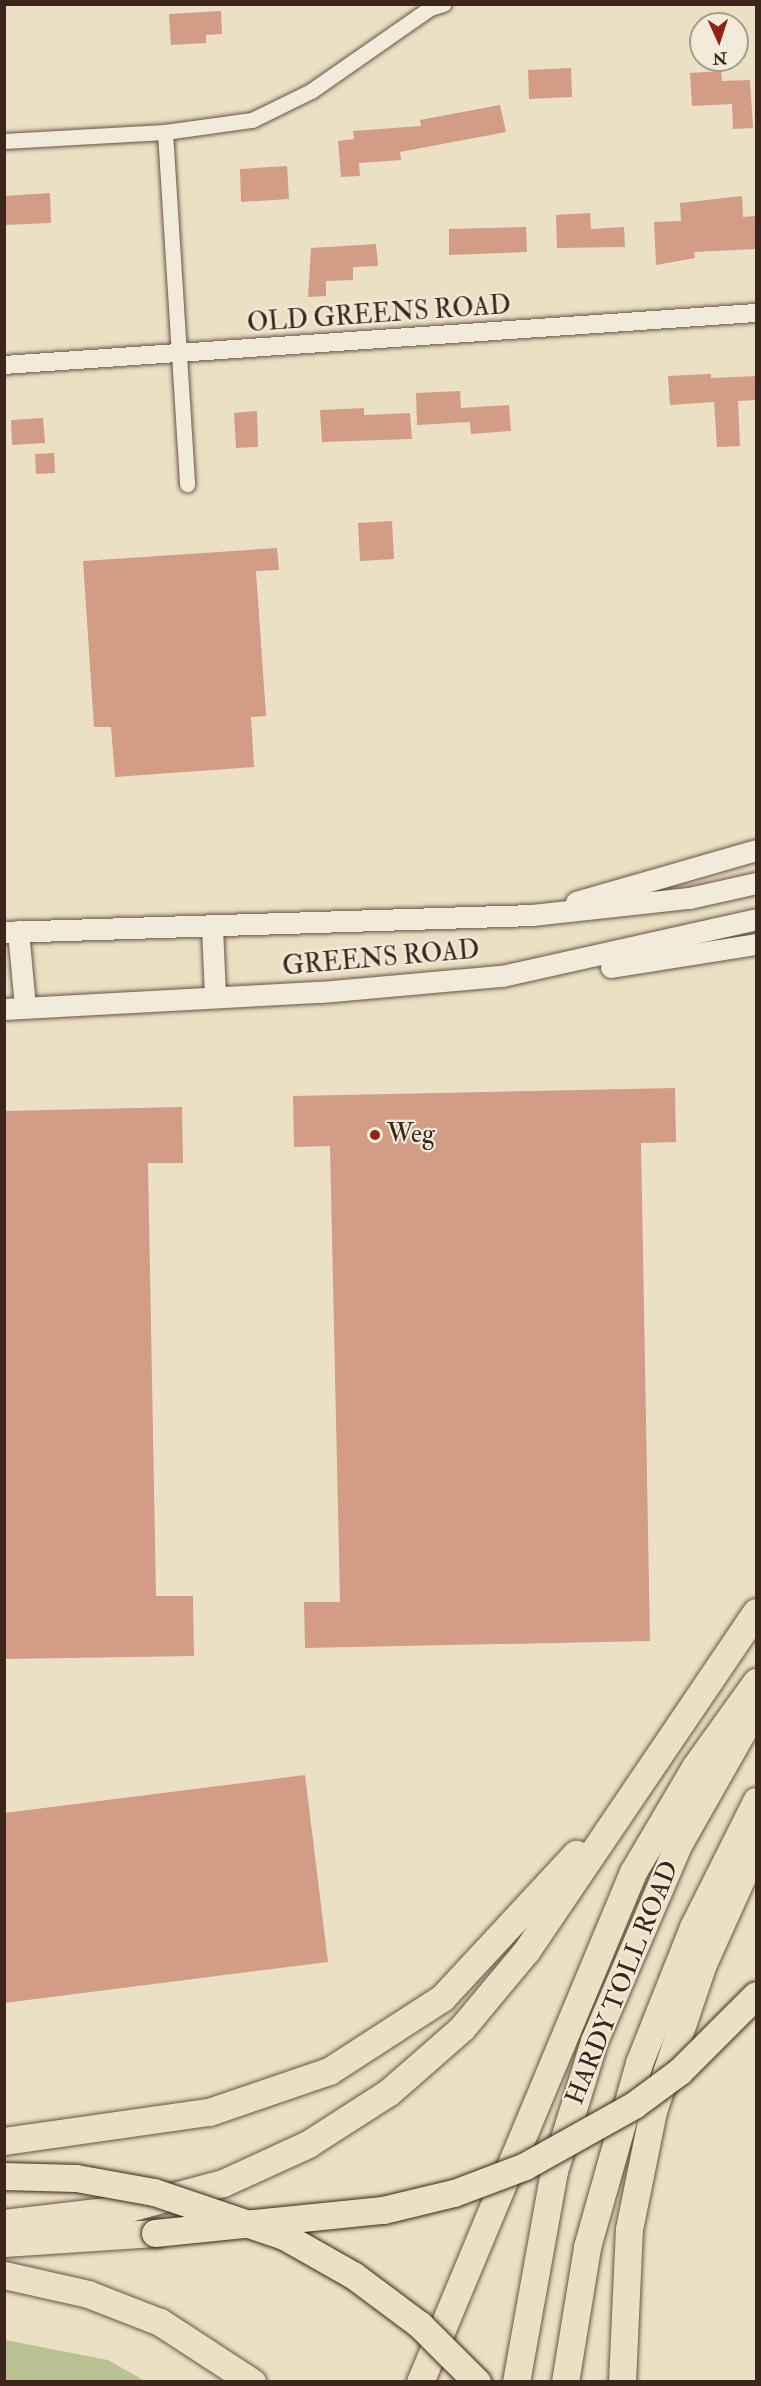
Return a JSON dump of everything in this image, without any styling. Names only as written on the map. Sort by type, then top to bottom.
[{"type":"highway","points":[[4,2223],[129,2208],[223,2183],[299,2149],[390,2092],[494,1992],[756,1612]]},
{"type":"highway","points":[[420,2382],[633,1872],[695,1767],[756,1682]]},
{"type":"highway","name":"HARDY TOLL ROAD","points":[[516,2382],[554,2171],[594,2042],[679,1843],[756,1707]]},
{"type":"highway","points":[[4,2141],[209,2112],[294,2087],[368,2049],[442,1998],[478,1965],[667,1741]]},
{"type":"highway","name":"HARDY TOLL ROAD","points":[[566,2382],[587,2247],[626,2103],[693,1927],[756,1801]]},
{"type":"highway","points":[[622,2382],[629,2229],[654,2111],[702,1966],[756,1846]]},
{"type":"highway","points":[[4,2243],[155,2233],[383,2210],[454,2193],[525,2166],[643,2098],[680,2071],[756,1995]]},
{"type":"highway","points":[[4,2176],[76,2178],[144,2189],[284,2236],[353,2275],[420,2325],[477,2382]]},
{"type":"highway","points":[[4,2275],[88,2294],[160,2322],[252,2382]]},
{"type":"main road","points":[[532,915],[756,850]]},
{"type":"main road","name":"GREENS ROAD","points":[[11,932],[532,915],[689,898],[756,883]]},
{"type":"main road","name":"GREENS ROAD","points":[[15,1008],[215,997],[502,976],[756,918]]},
{"type":"main road","points":[[212,927],[215,997]]},
{"type":"main road","points":[[11,932],[15,1008]]},
{"type":"main road","points":[[502,976],[618,967],[756,944]]},
{"type":"street","points":[[4,141],[165,132],[252,120],[311,92],[430,8],[443,4]]},
{"type":"street","points":[[165,132],[177,356],[187,484]]},
{"type":"street","name":"OLD GREENS ROAD","points":[[4,365],[177,356],[756,313]]},
{"type":"green space","points":[[5,2340],[108,2360],[145,2381],[5,2381]]},
{"type":"building","points":[[221,11],[222,34],[206,35],[206,43],[171,45],[169,14]]},
{"type":"building","points":[[571,68],[572,97],[529,99],[528,70]]},
{"type":"building","points":[[721,72],[722,81],[750,80],[753,128],[733,129],[732,104],[692,106],[690,73]]},
{"type":"building","points":[[500,105],[506,132],[400,152],[401,160],[359,163],[360,176],[341,177],[338,141],[354,139],[353,131],[421,126],[420,120]]},
{"type":"building","points":[[287,166],[289,199],[241,202],[240,169]]},
{"type":"building","points":[[50,193],[51,223],[4,225],[4,196]]},
{"type":"building","points":[[742,196],[743,217],[756,216],[756,249],[694,252],[695,258],[656,265],[654,222],[681,221],[680,203]]},
{"type":"building","points":[[590,213],[591,229],[624,227],[625,247],[557,248],[556,215]]},
{"type":"building","points":[[526,227],[527,252],[449,255],[449,229]]},
{"type":"building","points":[[376,244],[378,266],[353,267],[353,280],[326,281],[326,296],[308,297],[311,248]]},
{"type":"building","points":[[711,374],[711,378],[756,376],[756,400],[738,401],[740,446],[717,447],[714,402],[670,405],[668,376]]},
{"type":"building","points":[[460,391],[461,408],[509,405],[511,431],[471,434],[470,422],[417,425],[416,393]]},
{"type":"building","points":[[364,408],[364,415],[410,413],[412,439],[322,442],[320,410]]},
{"type":"building","points":[[257,411],[258,447],[236,448],[234,413]]},
{"type":"building","points":[[43,418],[45,443],[12,445],[11,420]]},
{"type":"building","points":[[54,453],[55,473],[36,474],[35,454]]},
{"type":"building","points":[[392,521],[394,559],[360,561],[358,523]]},
{"type":"building","points":[[277,548],[279,570],[256,571],[266,716],[251,717],[254,767],[115,777],[111,727],[94,727],[83,561]]},
{"type":"building","points":[[675,1088],[676,1142],[641,1143],[650,1641],[305,1648],[304,1602],[340,1602],[330,1146],[294,1147],[293,1096]]},
{"type":"building","points":[[182,1107],[183,1163],[148,1163],[156,1596],[193,1596],[194,1656],[4,1659],[4,1111]]},
{"type":"building","points":[[305,1775],[328,1962],[4,2003],[4,1813]]},
{"type":"place","name":"Weg","points":[[375,1135]]}]
